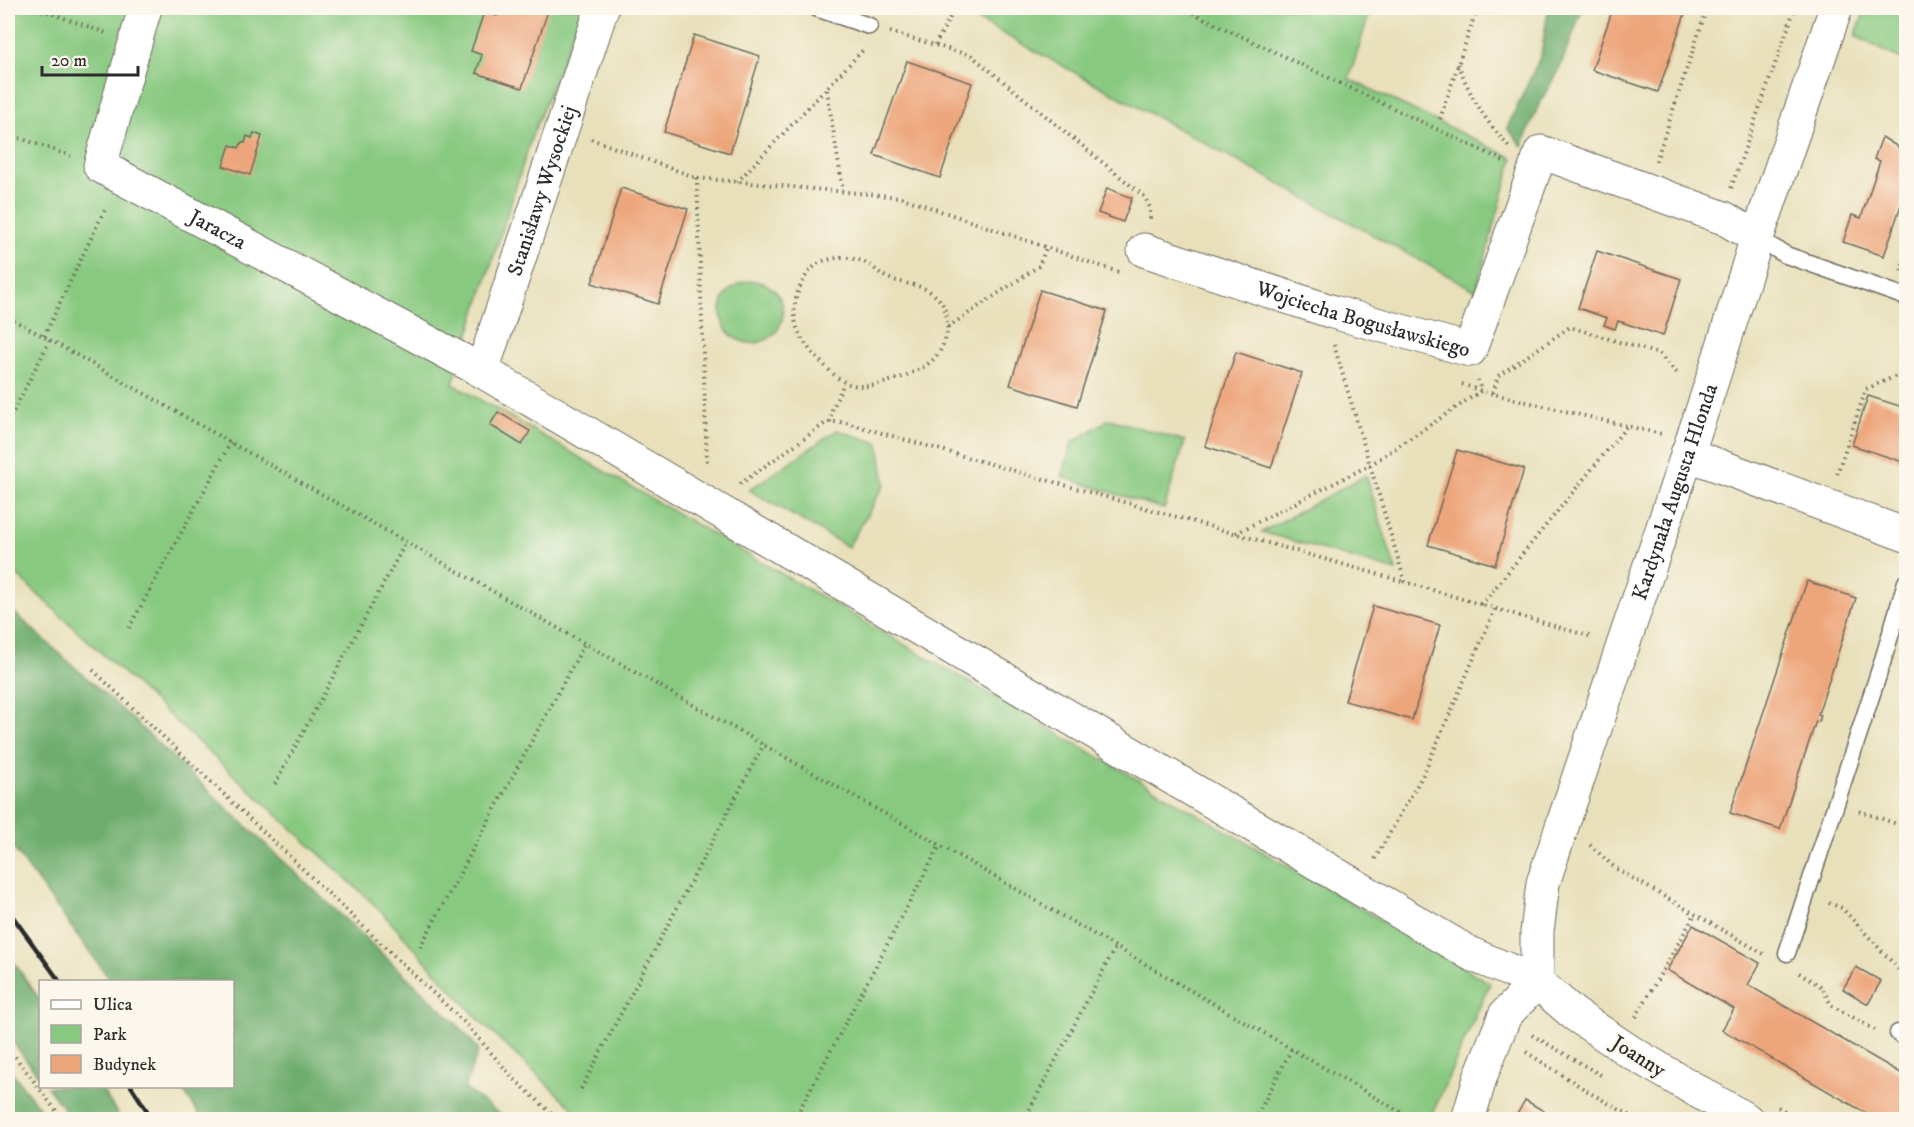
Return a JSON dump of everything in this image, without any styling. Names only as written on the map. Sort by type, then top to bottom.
[{"type":"street","points":[[110,171],[145,8]]},
{"type":"street","name":"Stanisławy Wysockiej","points":[[482,371],[602,8]]},
{"type":"street","name":"Kardynała Augusta Hlonda","points":[[1537,982],[1537,932],[1543,883],[1676,444],[1710,387],[1757,238],[1836,8]]},
{"type":"street","name":"Wojciecha Bogusławskiego","points":[[1144,250],[1333,312],[1470,350],[1541,152],[1724,219],[1757,238]]},
{"type":"street","name":"Jaracza","points":[[110,171],[482,371],[1471,954],[1537,982]]},
{"type":"street","points":[[1676,444],[1906,535]]},
{"type":"street","points":[[1468,1119],[1481,1075],[1505,1015],[1537,982]]},
{"type":"street","name":"Joanny","points":[[1537,982],[1575,1014],[1629,1051],[1761,1112]]},
{"type":"lane","points":[[816,8],[869,26]]},
{"type":"lane","points":[[1757,238],[1786,255],[1906,297]]},
{"type":"lane","points":[[1787,953],[1882,663],[1906,582]]},
{"type":"path","points":[[36,8],[110,35]]},
{"type":"path","points":[[935,45],[955,8]]},
{"type":"path","points":[[1182,8],[1533,175]]},
{"type":"path","points":[[1440,119],[1477,8]]},
{"type":"path","points":[[1647,190],[1707,8]]},
{"type":"path","points":[[1724,219],[1734,177],[1795,8]]},
{"type":"path","points":[[562,128],[697,178],[737,182],[843,192],[900,197],[1134,278],[1150,224],[1150,208],[1145,197],[972,56],[869,26],[862,52],[737,182]]},
{"type":"path","points":[[1458,64],[1469,93],[1488,123],[1533,175]]},
{"type":"path","points":[[827,89],[843,192]]},
{"type":"path","points":[[8,134],[110,171],[44,336]]},
{"type":"path","points":[[697,178],[707,477]]},
{"type":"path","points":[[948,328],[1039,266],[1046,248]]},
{"type":"path","points":[[841,257],[856,259],[890,279],[922,287],[932,292],[945,310],[948,320],[943,345],[937,356],[912,373],[885,383],[855,386],[844,383],[812,353],[803,340],[795,320],[800,284],[812,270],[819,263],[841,257]]},
{"type":"path","points":[[8,317],[940,844],[1414,1119]]},
{"type":"path","points":[[1493,393],[1498,376],[1570,327],[1659,354],[1683,378]]},
{"type":"path","points":[[8,422],[50,340]]},
{"type":"path","points":[[1344,346],[1334,343],[1405,582]]},
{"type":"path","points":[[1470,350],[1481,391]]},
{"type":"path","points":[[1834,483],[1866,389],[1906,372]]},
{"type":"path","points":[[830,422],[832,410],[844,383]]},
{"type":"path","points":[[1460,383],[1481,391],[1627,426],[1676,444]]},
{"type":"path","points":[[1235,534],[1370,465],[1481,391]]},
{"type":"path","points":[[731,491],[827,422],[843,422],[1595,638]]},
{"type":"path","points":[[1481,605],[1627,426]]},
{"type":"path","points":[[129,628],[231,442]]},
{"type":"path","points":[[274,784],[406,542]]},
{"type":"path","points":[[1373,862],[1424,773],[1495,609]]},
{"type":"path","points":[[420,947],[585,643]]},
{"type":"path","points":[[93,669],[467,1025],[513,1078],[559,1119]]},
{"type":"path","points":[[581,1089],[764,744]]},
{"type":"path","points":[[1836,804],[1906,827]]},
{"type":"path","points":[[794,1119],[940,844]]},
{"type":"path","points":[[1586,851],[1588,844],[1615,868],[1771,958]]},
{"type":"path","points":[[1807,894],[1842,908],[1904,975],[1906,983]]},
{"type":"path","points":[[1632,1023],[1695,914]]},
{"type":"path","points":[[1024,1119],[1116,946]]},
{"type":"path","points":[[1792,969],[1822,987],[1831,1005],[1878,1032]]},
{"type":"path","points":[[8,1047],[39,1088]]},
{"type":"path","points":[[1255,1119],[1292,1048]]},
{"type":"path","points":[[39,1088],[63,1119]]},
{"type":"path","points":[[1761,1112],[1800,1119]]},
{"type":"green space","points":[[8,8],[583,8],[532,136],[453,384],[1490,983],[1430,1119],[584,1119],[481,1022],[376,906],[8,567]]},
{"type":"green space","points":[[956,8],[1371,8],[1349,79],[1513,158],[1476,291]]},
{"type":"green space","points":[[1550,8],[1583,8],[1561,65],[1538,107],[1522,146],[1507,128],[1541,55]]},
{"type":"green space","points":[[1866,8],[1906,8],[1906,62],[1855,36]]},
{"type":"green space","points":[[752,281],[769,286],[774,290],[778,295],[783,312],[778,329],[774,334],[769,338],[752,343],[735,338],[730,334],[726,329],[721,312],[726,295],[730,290],[735,286]]},
{"type":"green space","points":[[1109,419],[1185,441],[1164,509],[1062,477],[1072,443]]},
{"type":"green space","points":[[837,430],[879,443],[885,484],[848,547],[749,490]]},
{"type":"green space","points":[[1366,475],[1396,571],[1262,532]]},
{"type":"green space","points":[[8,607],[130,717],[459,1026],[479,1050],[464,1088],[507,1119],[202,1119],[182,1088],[234,1088],[234,980],[110,980],[8,841]]},
{"type":"green space","points":[[8,954],[39,999],[39,1077],[8,1036]]},
{"type":"green space","points":[[8,1067],[48,1119],[8,1119]]},
{"type":"green space","points":[[48,1088],[101,1088],[121,1119],[72,1119]]},
{"type":"building","points":[[500,8],[549,8],[522,88],[476,73],[482,55],[471,51],[484,12],[497,16]]},
{"type":"building","points":[[1613,8],[1687,8],[1658,92],[1592,70]]},
{"type":"building","points":[[694,35],[760,56],[730,153],[664,132]]},
{"type":"building","points":[[907,61],[972,83],[940,178],[874,155]]},
{"type":"building","points":[[254,133],[262,136],[250,175],[223,166],[230,145],[239,148],[242,142],[245,143],[247,136],[252,138]]},
{"type":"building","points":[[1882,137],[1906,152],[1906,190],[1884,256],[1843,242],[1852,215],[1861,218],[1880,161],[1874,159]]},
{"type":"building","points":[[621,188],[688,209],[658,304],[592,283]]},
{"type":"building","points":[[1107,188],[1132,198],[1123,222],[1098,213]]},
{"type":"building","points":[[1597,251],[1681,279],[1663,336],[1618,321],[1615,329],[1604,325],[1607,318],[1578,308]]},
{"type":"building","points":[[1040,290],[1107,311],[1077,406],[1010,385]]},
{"type":"building","points":[[1236,352],[1302,373],[1271,468],[1205,446]]},
{"type":"building","points":[[1868,396],[1906,408],[1906,463],[1852,445]]},
{"type":"building","points":[[498,412],[530,431],[522,445],[490,425]]},
{"type":"building","points":[[1457,450],[1524,469],[1495,565],[1428,545]]},
{"type":"building","points":[[1807,581],[1856,598],[1818,714],[1821,715],[1819,722],[1816,721],[1780,829],[1730,813]]},
{"type":"building","points":[[1373,606],[1440,625],[1412,720],[1345,701]]},
{"type":"building","points":[[1693,925],[1760,963],[1748,985],[1906,1076],[1906,1120],[1878,1120],[1722,1030],[1734,1009],[1667,970]]},
{"type":"building","points":[[1856,967],[1881,981],[1868,1004],[1843,989]]},
{"type":"building","points":[[1525,1100],[1559,1120],[1514,1120]]},
{"type":"railway","points":[[8,910],[59,980]]},
{"type":"railway","points":[[132,1088],[153,1120]]}]
